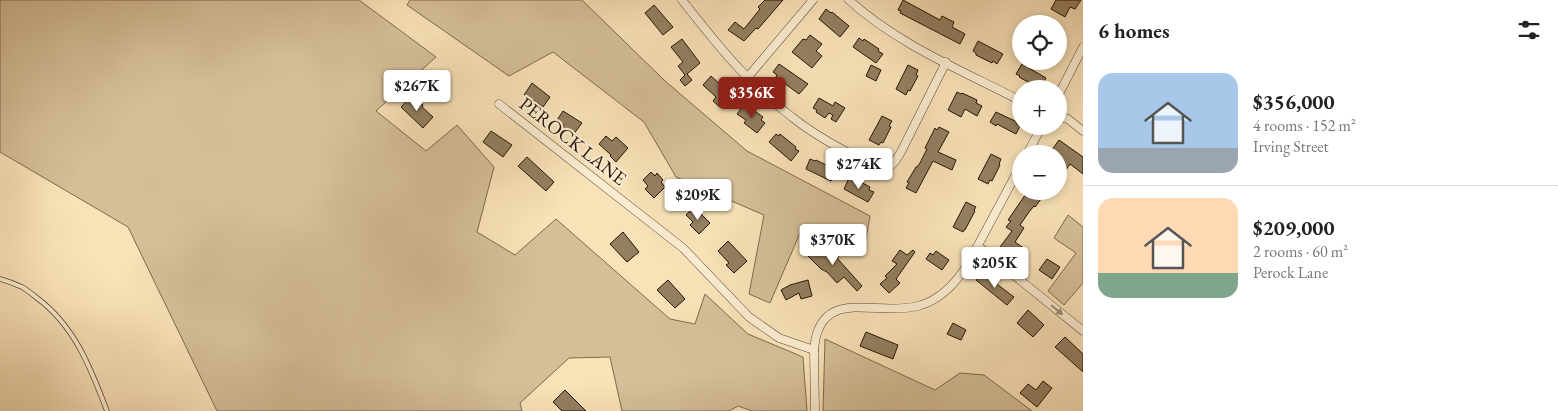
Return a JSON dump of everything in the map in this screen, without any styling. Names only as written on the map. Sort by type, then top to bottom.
[{"type":"street","points":[[682,0],[710,36],[747,78],[791,117],[828,142],[873,166],[886,168],[893,164],[901,152],[946,62]]},
{"type":"street","points":[[747,78],[813,0]]},
{"type":"street","points":[[849,0],[875,22],[896,36],[1012,96]]},
{"type":"street","points":[[1066,80],[1083,47]]},
{"type":"street","name":"PEROCK LANE","points":[[499,104],[683,248],[749,317],[779,338],[814,350]]},
{"type":"street","points":[[1067,119],[1083,131]]},
{"type":"street","points":[[815,411],[814,340],[822,321],[832,312],[843,308],[907,308],[919,306],[932,300],[952,286],[960,277],[978,246],[1012,182]]},
{"type":"street","points":[[978,246],[1083,331]]},
{"type":"lane","points":[[0,279],[23,287],[47,306],[64,323],[80,347],[107,411]]},
{"type":"shaded area","points":[[0,0],[359,0],[436,57],[376,111],[426,151],[457,125],[494,167],[477,232],[515,255],[556,219],[670,319],[695,324],[705,294],[748,334],[803,357],[807,411],[752,411],[738,406],[729,411],[622,411],[610,357],[569,358],[520,403],[522,411],[217,411],[128,227],[0,152]]},
{"type":"shaded area","points":[[410,0],[582,0],[664,80],[747,151],[870,216],[864,250],[803,226],[770,303],[749,294],[764,215],[676,177],[644,122],[553,52],[509,76],[407,5]]},
{"type":"shaded area","points":[[1068,215],[1083,227],[1083,283],[1064,305],[1048,291],[1076,253],[1054,238]]},
{"type":"shaded area","points":[[825,339],[935,390],[960,373],[984,375],[1032,411],[823,411]]},
{"type":"building","points":[[765,0],[783,0],[758,29],[756,28],[744,41],[728,30],[735,22],[744,29],[760,9],[758,7]]},
{"type":"building","points":[[903,0],[940,20],[942,16],[954,22],[952,27],[965,34],[960,44],[900,13],[901,11],[898,10]]},
{"type":"building","points":[[1056,0],[1081,0],[1075,9],[1070,7],[1066,15],[1062,15],[1051,9]]},
{"type":"building","points":[[654,5],[673,27],[663,35],[645,13]]},
{"type":"building","points":[[826,9],[849,26],[840,37],[819,19]]},
{"type":"building","points":[[810,35],[822,44],[816,51],[822,56],[812,68],[792,52],[803,39],[806,40]]},
{"type":"building","points":[[859,38],[863,41],[864,39],[879,49],[878,51],[883,54],[876,63],[853,47]]},
{"type":"building","points":[[682,39],[700,63],[687,74],[692,80],[685,86],[680,80],[685,75],[678,66],[683,62],[671,47]]},
{"type":"building","points":[[978,41],[1003,54],[997,64],[976,55],[973,51]]},
{"type":"building","points":[[779,64],[808,84],[799,94],[776,77],[777,75],[773,72]]},
{"type":"building","points":[[871,65],[881,70],[876,81],[866,76]]},
{"type":"building","points":[[908,65],[918,70],[916,75],[918,76],[906,95],[896,89]]},
{"type":"building","points":[[1018,70],[1032,70],[1046,78],[1045,80],[1024,80],[1016,74]]},
{"type":"building","points":[[711,76],[732,95],[720,107],[713,101],[716,97],[703,85]]},
{"type":"building","points":[[532,83],[550,97],[543,107],[535,101],[528,101],[524,98]]},
{"type":"building","points":[[957,92],[977,100],[976,103],[982,106],[977,116],[965,109],[961,117],[948,110]]},
{"type":"building","points":[[411,96],[416,102],[418,100],[423,105],[422,107],[433,117],[423,128],[401,107]]},
{"type":"building","points":[[819,98],[833,106],[835,102],[845,108],[836,122],[831,119],[833,115],[829,113],[825,118],[813,108]]},
{"type":"building","points":[[743,106],[747,110],[749,107],[763,117],[761,120],[765,123],[757,133],[744,123],[746,120],[737,114]]},
{"type":"building","points":[[563,111],[582,123],[573,135],[557,120]]},
{"type":"building","points":[[996,112],[1012,120],[1012,132],[997,124],[996,126],[990,122]]},
{"type":"building","points":[[882,116],[892,121],[883,143],[881,142],[879,145],[869,140]]},
{"type":"building","points":[[939,127],[949,132],[938,152],[956,160],[952,170],[933,161],[916,193],[906,188],[909,183],[907,182],[920,163],[935,128],[937,130]]},
{"type":"building","points":[[491,131],[512,145],[503,157],[483,142]]},
{"type":"building","points":[[776,134],[779,136],[780,134],[799,151],[791,161],[769,142]]},
{"type":"building","points":[[606,136],[612,141],[616,137],[628,148],[616,162],[599,144]]},
{"type":"building","points":[[1059,140],[1066,145],[1055,145]]},
{"type":"building","points":[[1067,146],[1083,157],[1083,174],[1070,164],[1067,168]]},
{"type":"building","points":[[991,154],[1001,159],[992,181],[990,180],[988,184],[978,179]]},
{"type":"building","points":[[527,157],[554,182],[546,191],[518,166]]},
{"type":"building","points":[[810,159],[832,168],[831,170],[835,172],[831,181],[806,169]]},
{"type":"building","points":[[651,172],[655,176],[657,173],[663,180],[661,182],[665,187],[654,198],[645,189],[648,186],[643,180]]},
{"type":"building","points":[[849,178],[870,187],[869,190],[874,192],[868,202],[844,189]]},
{"type":"building","points":[[1022,200],[1040,200],[1020,225],[1024,228],[1015,242],[1025,249],[1017,260],[1000,247],[1012,231],[1006,227],[1011,221],[1008,220]]},
{"type":"building","points":[[966,202],[976,207],[963,232],[953,227]]},
{"type":"building","points":[[694,207],[710,223],[699,234],[690,225],[693,222],[686,215]]},
{"type":"building","points":[[623,232],[639,252],[627,262],[610,244]]},
{"type":"building","points":[[728,241],[747,261],[734,273],[726,265],[729,263],[718,251]]},
{"type":"building","points":[[828,246],[862,286],[857,291],[844,277],[837,283],[806,254],[813,247],[818,253]]},
{"type":"building","points":[[900,250],[907,255],[913,250],[915,252],[896,279],[900,283],[889,293],[880,284],[897,264],[892,261]]},
{"type":"building","points":[[936,251],[949,260],[942,270],[926,259],[930,253],[933,255]]},
{"type":"building","points":[[1047,259],[1060,267],[1052,279],[1039,270]]},
{"type":"building","points":[[982,273],[1014,297],[1007,305],[976,280]]},
{"type":"building","points":[[668,280],[685,299],[675,308],[657,290]]},
{"type":"building","points":[[808,280],[812,296],[801,299],[799,293],[786,300],[781,290],[790,285]]},
{"type":"building","points":[[1028,310],[1044,325],[1033,337],[1017,323]]},
{"type":"building","points":[[953,323],[966,330],[961,340],[947,334]]},
{"type":"building","points":[[866,332],[898,345],[893,359],[860,346]]},
{"type":"building","points":[[1065,337],[1083,354],[1083,372],[1055,347]]},
{"type":"building","points":[[1043,381],[1052,388],[1037,407],[1020,393],[1028,384],[1036,390]]},
{"type":"building","points":[[565,390],[586,411],[562,411],[553,402]]}]
